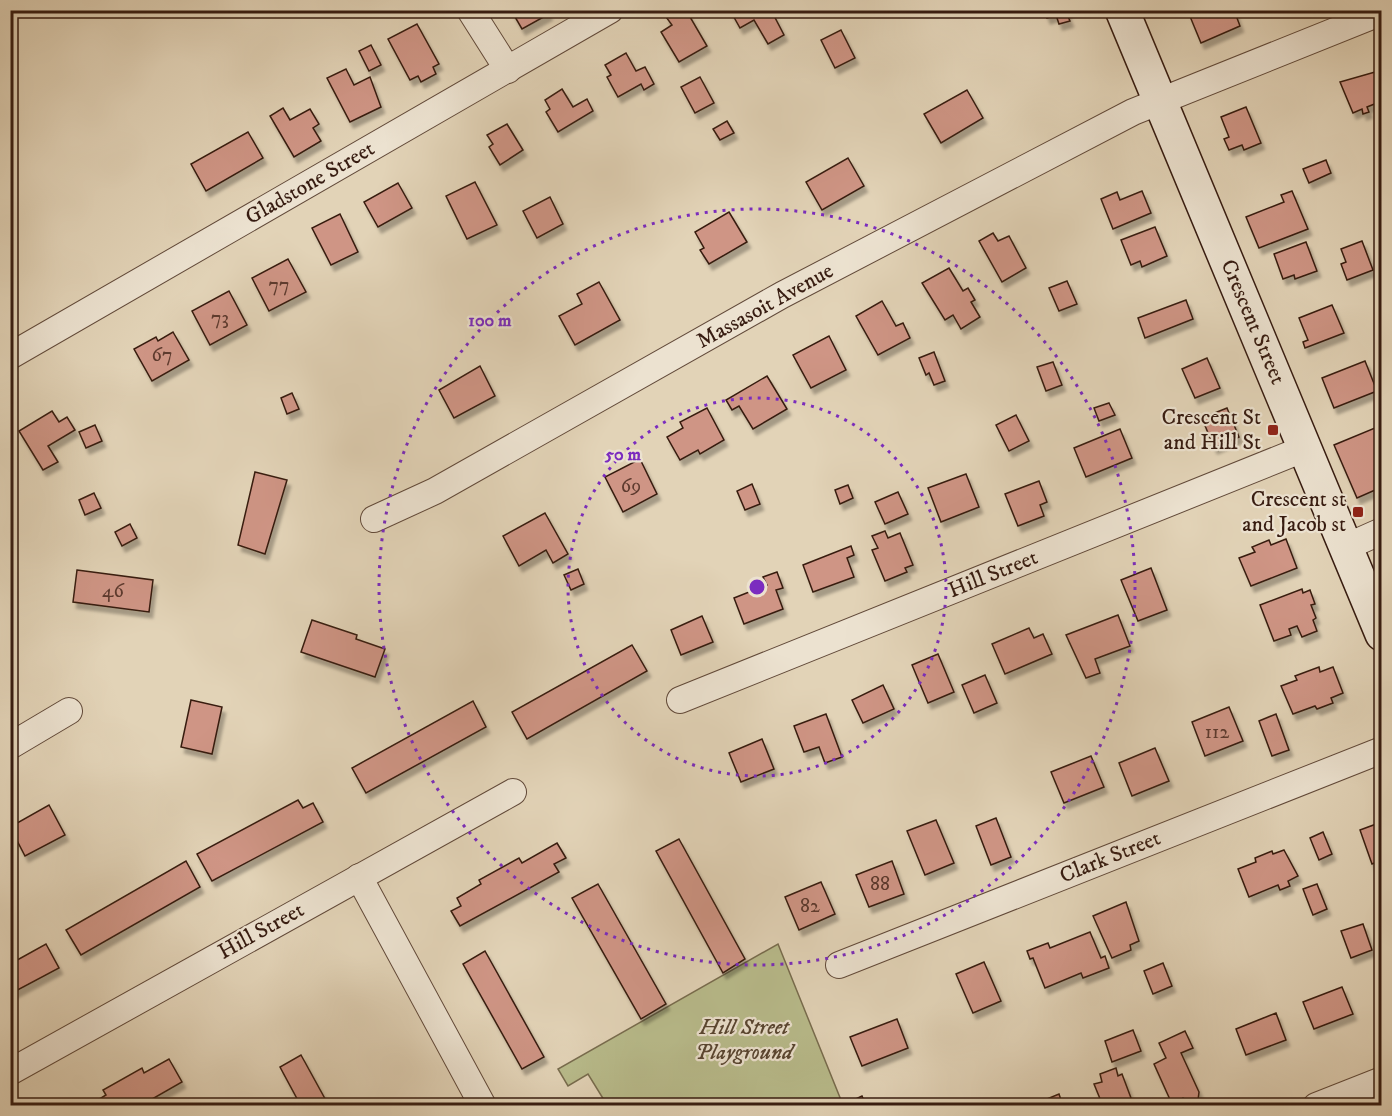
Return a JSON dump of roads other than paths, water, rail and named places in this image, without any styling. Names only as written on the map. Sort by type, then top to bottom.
[{"type":"main road","name":"Crescent Street","points":[[1122,10],[1382,634]]},
{"type":"street","points":[[470,10],[508,70]]},
{"type":"street","name":"Gladstone Street","points":[[10,356],[610,10]]},
{"type":"street","name":"Massasoit Avenue","points":[[374,519],[435,491],[782,294],[1133,112],[1382,12]]},
{"type":"street","name":"Hill Street","points":[[680,700],[1306,448]]},
{"type":"street","points":[[1346,547],[1382,531]]},
{"type":"street","points":[[10,746],[69,711]]},
{"type":"street","name":"Clark Street","points":[[839,965],[1382,750]]},
{"type":"street","name":"Hill Street","points":[[10,1072],[513,792]]},
{"type":"street","points":[[359,877],[483,1106]]},
{"type":"street","points":[[1316,1106],[1382,1080]]},
{"type":"place","name":"Crescent St and Hill St","points":[[1273,430]]},
{"type":"place","name":"Crescent st and Jacob st","points":[[1358,512]]},
{"type":"park label","name":"Hill Street Playground","points":[[744,1040]]}]
